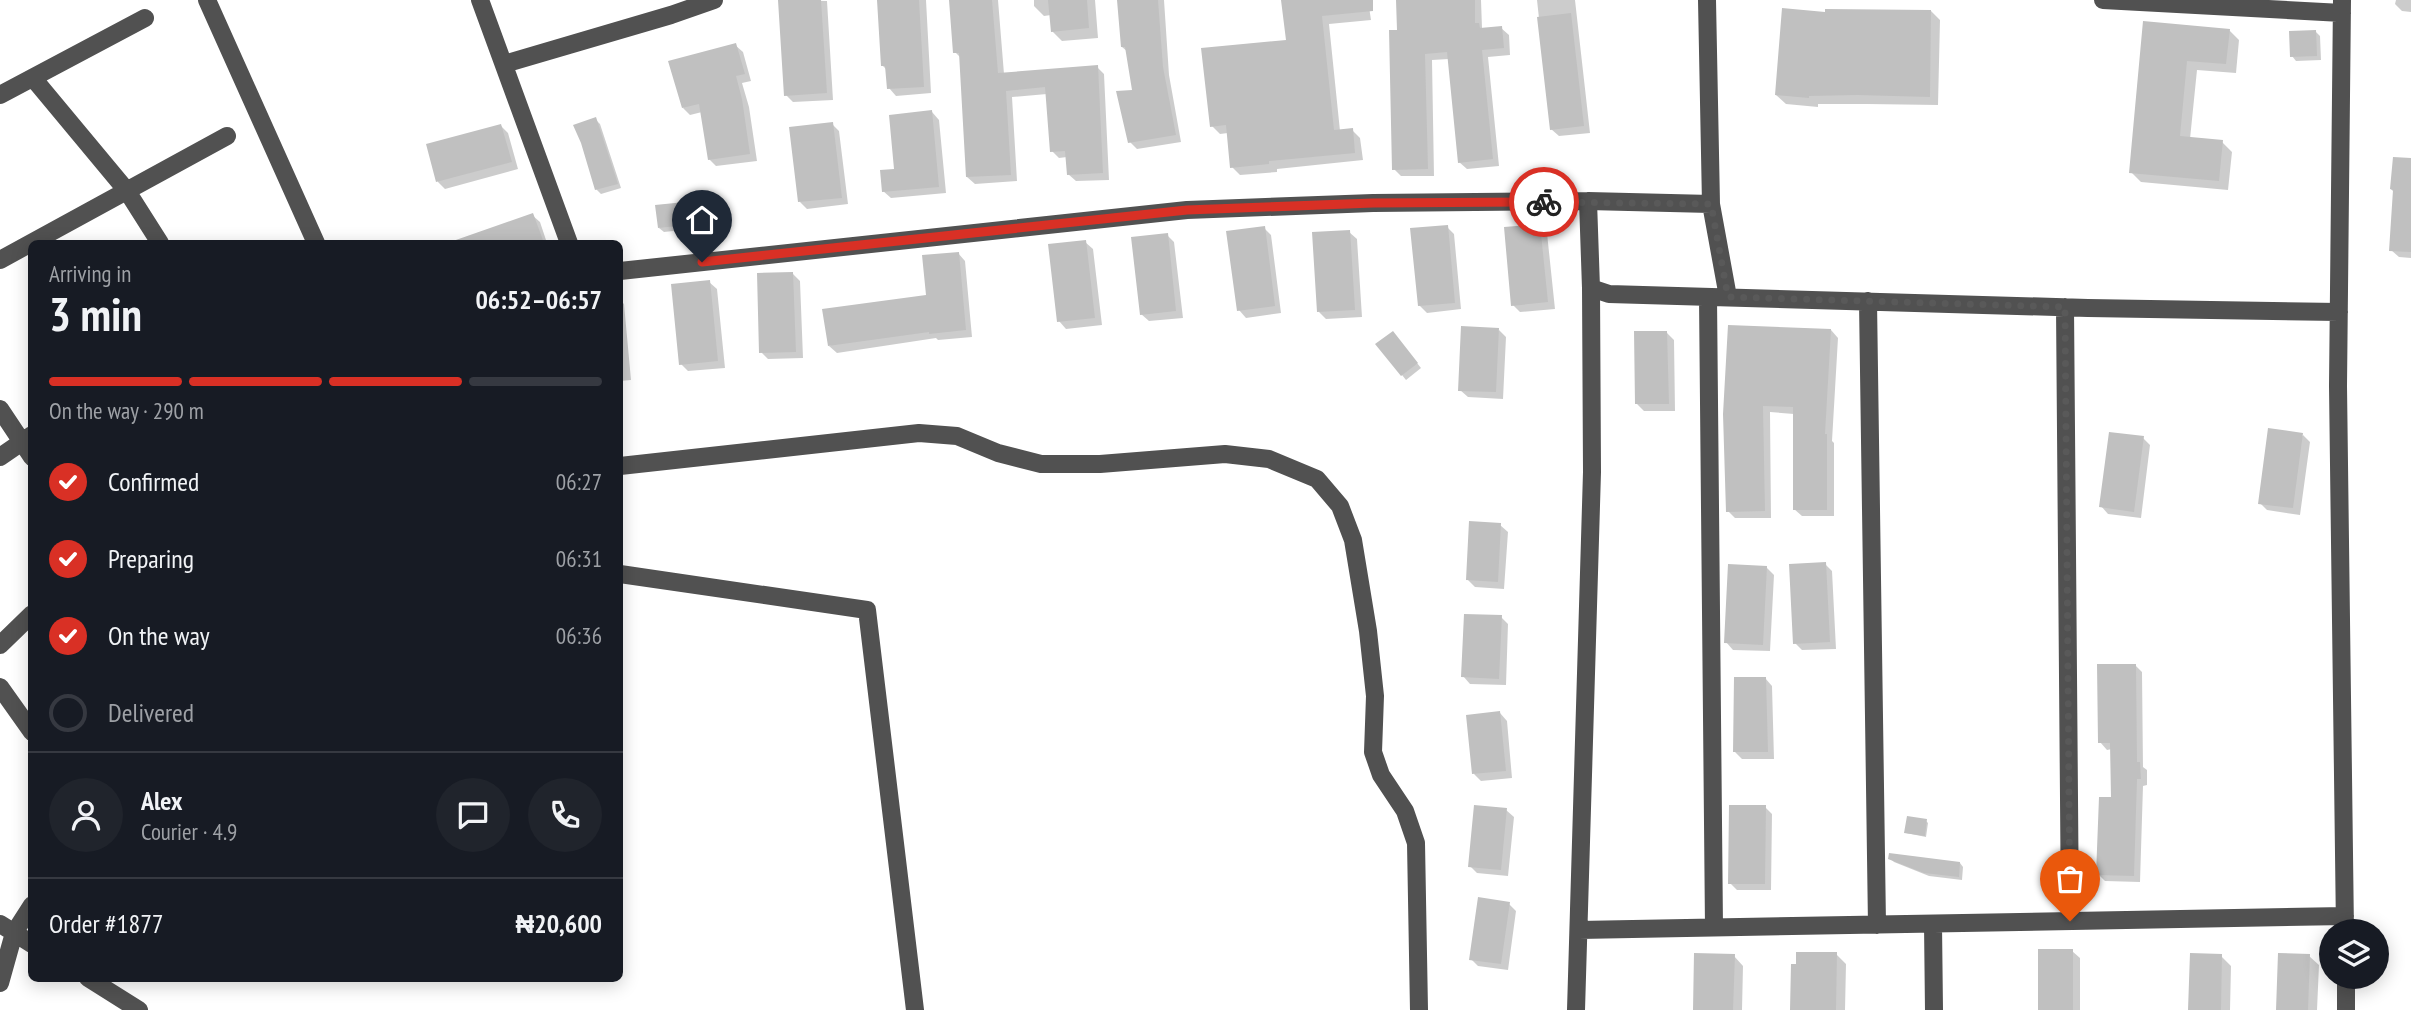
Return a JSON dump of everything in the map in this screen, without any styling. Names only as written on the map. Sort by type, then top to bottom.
[{"type":"street","points":[[207,0],[315,240]]},
{"type":"street","points":[[480,0],[568,240]]},
{"type":"street","points":[[504,64],[714,0]]},
{"type":"street","points":[[1707,0],[1711,204],[1728,297]]},
{"type":"street","points":[[2103,0],[2342,6],[2339,312],[2345,919]]},
{"type":"street","points":[[0,95],[145,18]]},
{"type":"street","points":[[33,78],[127,191],[158,240]]},
{"type":"street","points":[[37,240],[227,136]]},
{"type":"street","points":[[623,271],[1187,210],[1373,203],[1588,201],[1711,204]]},
{"type":"street","points":[[1576,1010],[1592,472],[1588,201]]},
{"type":"street","points":[[0,260],[28,245]]},
{"type":"street","points":[[1591,288],[1609,294],[2339,312]]},
{"type":"street","points":[[1707,297],[1714,927]]},
{"type":"street","points":[[1868,301],[1877,925]]},
{"type":"street","points":[[2065,307],[2070,921]]},
{"type":"street","points":[[0,410],[28,445],[0,457]]},
{"type":"street","points":[[623,466],[919,433],[957,436],[998,453],[1041,464],[1100,464],[1225,454],[1269,459],[1317,480],[1340,506],[1353,540],[1375,695],[1373,752],[1381,775],[1405,811],[1416,843],[1419,1010]]},
{"type":"street","points":[[623,574],[867,610],[915,1010]]},
{"type":"street","points":[[0,645],[28,618]]},
{"type":"street","points":[[0,687],[28,726]]},
{"type":"street","points":[[0,982],[7,929],[28,909]]},
{"type":"street","points":[[1579,930],[2070,921],[2319,924]]},
{"type":"street","points":[[1933,924],[1934,1010]]},
{"type":"street","points":[[7,929],[28,942]]},
{"type":"street","points":[[94,982],[139,1010]]},
{"type":"street","points":[[2346,989],[2346,1010]]},
{"type":"building","points":[[778,0],[821,0],[827,93],[784,96]]},
{"type":"building","points":[[877,0],[919,0],[924,87],[887,89],[885,66],[881,66]]},
{"type":"building","points":[[949,0],[992,0],[998,73],[1098,65],[1103,173],[1067,175],[1065,151],[1050,152],[1045,87],[1006,91],[1011,175],[966,177],[959,53],[953,53]]},
{"type":"building","points":[[1048,0],[1087,0],[1089,28],[1051,32]]},
{"type":"building","points":[[1117,0],[1158,0],[1163,67],[1176,135],[1128,143],[1116,91],[1132,90],[1125,47],[1121,47]]},
{"type":"building","points":[[1281,0],[1373,0],[1373,11],[1322,16],[1334,130],[1353,128],[1355,153],[1269,161],[1269,164],[1230,168],[1226,125],[1210,127],[1201,48],[1286,40]]},
{"type":"building","points":[[1396,0],[1475,0],[1475,23],[1479,23],[1480,28],[1502,26],[1504,48],[1482,50],[1493,159],[1458,163],[1447,52],[1425,54],[1428,169],[1392,170],[1389,30],[1397,30]]},
{"type":"building","points":[[1782,8],[1825,12],[1825,9],[1931,10],[1930,97],[1857,95],[1809,98],[1775,95]]},
{"type":"building","points":[[1571,13],[1584,126],[1550,130],[1537,17]]},
{"type":"building","points":[[2143,21],[2230,29],[2226,64],[2187,61],[2180,136],[2223,140],[2219,181],[2129,173]]},
{"type":"building","points":[[2316,30],[2317,56],[2290,57],[2289,31]]},
{"type":"building","points":[[736,43],[745,74],[736,76],[750,154],[708,160],[699,104],[682,108],[668,61]]},
{"type":"building","points":[[932,110],[939,187],[882,192],[880,170],[894,169],[889,115]]},
{"type":"building","points":[[596,117],[618,184],[595,190],[573,125]]},
{"type":"building","points":[[833,122],[842,198],[798,202],[789,127]]},
{"type":"building","points":[[501,124],[512,162],[436,182],[426,144]]},
{"type":"building","points":[[2393,157],[2411,158],[2411,252],[2389,251]]},
{"type":"building","points":[[695,201],[698,224],[658,228],[655,205]]},
{"type":"building","points":[[533,213],[543,240],[456,240]]},
{"type":"building","points":[[1540,224],[1548,302],[1511,306],[1504,227]]},
{"type":"building","points":[[1448,225],[1455,303],[1418,306],[1410,228]]},
{"type":"building","points":[[1265,226],[1275,306],[1237,311],[1226,231]]},
{"type":"building","points":[[1350,230],[1355,310],[1317,312],[1312,232]]},
{"type":"building","points":[[1168,233],[1176,311],[1140,315],[1131,237]]},
{"type":"building","points":[[1086,240],[1095,318],[1057,322],[1048,244]]},
{"type":"building","points":[[959,252],[966,330],[929,332],[828,346],[822,309],[926,295],[922,255]]},
{"type":"building","points":[[793,272],[796,352],[759,353],[757,273]]},
{"type":"building","points":[[710,280],[718,361],[679,365],[671,284]]},
{"type":"building","points":[[1728,325],[1831,329],[1825,434],[1827,510],[1793,510],[1793,407],[1763,406],[1765,511],[1726,512],[1723,414]]},
{"type":"building","points":[[1461,326],[1499,328],[1496,392],[1458,391]]},
{"type":"building","points":[[1393,331],[1418,363],[1401,376],[1375,344]]},
{"type":"building","points":[[1634,331],[1667,331],[1669,404],[1635,404]]},
{"type":"building","points":[[2268,428],[2303,433],[2293,508],[2258,504]]},
{"type":"building","points":[[2109,432],[2144,436],[2134,512],[2099,507]]},
{"type":"building","points":[[1469,521],[1501,523],[1498,582],[1466,580]]},
{"type":"building","points":[[1826,562],[1830,642],[1793,644],[1789,564]]},
{"type":"building","points":[[1728,564],[1767,566],[1763,645],[1724,643]]},
{"type":"building","points":[[1464,614],[1502,615],[1499,679],[1461,677]]},
{"type":"building","points":[[2097,664],[2136,664],[2137,762],[2140,762],[2141,779],[2137,779],[2134,876],[2096,875],[2099,797],[2111,797],[2110,743],[2098,743]]},
{"type":"building","points":[[1734,677],[1766,677],[1768,752],[1733,752]]},
{"type":"building","points":[[1500,711],[1506,771],[1472,774],[1466,715]]},
{"type":"building","points":[[1474,805],[1507,808],[1501,870],[1468,867]]},
{"type":"building","points":[[1729,805],[1766,805],[1765,884],[1728,884]]},
{"type":"building","points":[[1907,816],[1927,819],[1925,836],[1904,833]]},
{"type":"building","points":[[1889,853],[1960,862],[1959,877],[1924,873],[1888,859]]},
{"type":"building","points":[[1478,897],[1510,902],[1501,964],[1469,960]]},
{"type":"building","points":[[2038,949],[2073,949],[2073,1010],[2038,1010]]},
{"type":"building","points":[[1796,952],[1837,952],[1836,1010],[1790,1010],[1791,964],[1796,964]]},
{"type":"building","points":[[1694,953],[1735,954],[1733,1010],[1693,1010]]},
{"type":"building","points":[[2190,953],[2222,954],[2221,1010],[2188,1010]]},
{"type":"building","points":[[2278,953],[2310,954],[2308,1010],[2276,1010]]},
{"type":"way so far","points":[[1544,202],[1711,204],[1728,297],[2065,307],[2070,921]]},
{"type":"route","points":[[702,262],[1187,210],[1373,203],[1544,202]]}]
